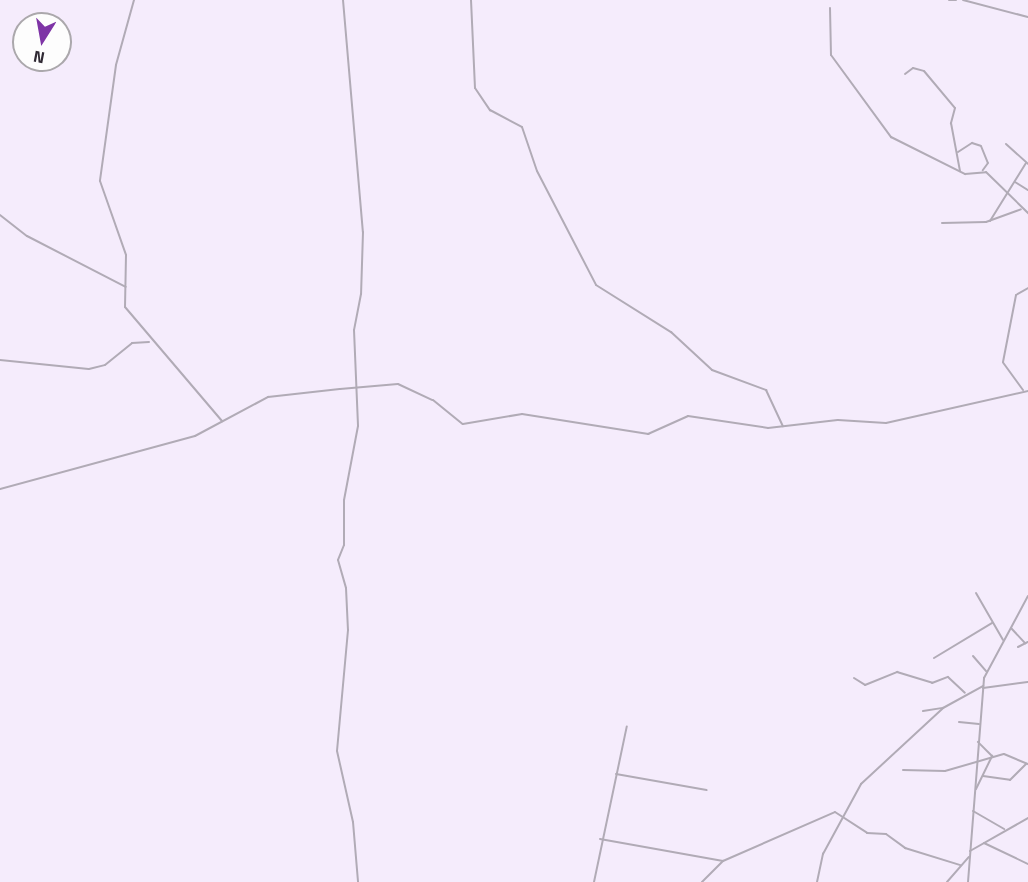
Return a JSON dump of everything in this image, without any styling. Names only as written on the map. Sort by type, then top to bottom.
[{"type":"street","points":[[134,0],[116,64],[100,180],[126,255],[126,314],[222,421]]},
{"type":"street","points":[[343,0],[363,232],[361,294],[354,330],[358,432],[344,500],[344,545],[338,559],[348,630],[336,751],[353,822],[358,882]]},
{"type":"street","points":[[471,0],[476,88],[490,110],[522,127],[537,171],[596,285],[671,332],[712,370],[766,390],[785,427]]},
{"type":"street","points":[[949,0],[956,0]]},
{"type":"street","points":[[963,0],[1028,16]]},
{"type":"street","points":[[830,8],[831,55],[883,128],[916,153],[960,171],[983,171],[1009,194],[1022,210],[1028,213]]},
{"type":"street","points":[[905,74],[913,68],[924,71],[955,108],[951,123],[960,171]]},
{"type":"street","points":[[958,152],[972,143],[981,146],[988,163],[983,171]]},
{"type":"street","points":[[990,221],[1027,163],[1006,144]]},
{"type":"street","points":[[1014,182],[1028,190]]},
{"type":"street","points":[[942,223],[990,221],[1028,207]]},
{"type":"street","points":[[0,215],[27,236],[126,287]]},
{"type":"street","points":[[1023,390],[1003,362],[1016,295],[1028,288]]},
{"type":"street","points":[[0,360],[89,369],[105,365],[132,343],[152,343]]},
{"type":"street","points":[[0,489],[195,436],[268,397],[355,388],[401,385],[469,424],[518,414],[648,434],[690,416],[785,427],[838,420],[886,423],[1023,390],[1028,391]]},
{"type":"street","points":[[976,593],[1003,640]]},
{"type":"street","points":[[968,882],[979,723],[986,671],[1028,596]]},
{"type":"street","points":[[934,658],[993,623]]},
{"type":"street","points":[[1010,628],[1027,643],[1018,647]]},
{"type":"street","points":[[973,656],[986,671]]},
{"type":"street","points":[[854,678],[865,685],[897,672],[932,683],[948,677],[965,693]]},
{"type":"street","points":[[817,882],[841,815],[874,770],[943,708],[965,693],[983,687],[1028,682]]},
{"type":"street","points":[[923,711],[943,708]]},
{"type":"street","points":[[959,722],[979,723]]},
{"type":"street","points":[[594,882],[600,839],[627,726]]},
{"type":"street","points":[[978,742],[992,756]]},
{"type":"street","points":[[903,770],[936,772],[978,759],[1004,754],[1027,764],[1011,780],[983,776]]},
{"type":"street","points":[[975,791],[992,756]]},
{"type":"street","points":[[616,774],[707,790]]},
{"type":"street","points":[[973,811],[1004,829]]},
{"type":"street","points":[[702,882],[723,861],[816,817],[841,815],[867,833],[886,834],[905,848],[960,865]]},
{"type":"street","points":[[970,851],[1004,829],[1028,818]]},
{"type":"street","points":[[600,839],[723,861]]},
{"type":"street","points":[[984,843],[1028,864]]},
{"type":"street","points":[[947,882],[960,865],[969,858]]}]
